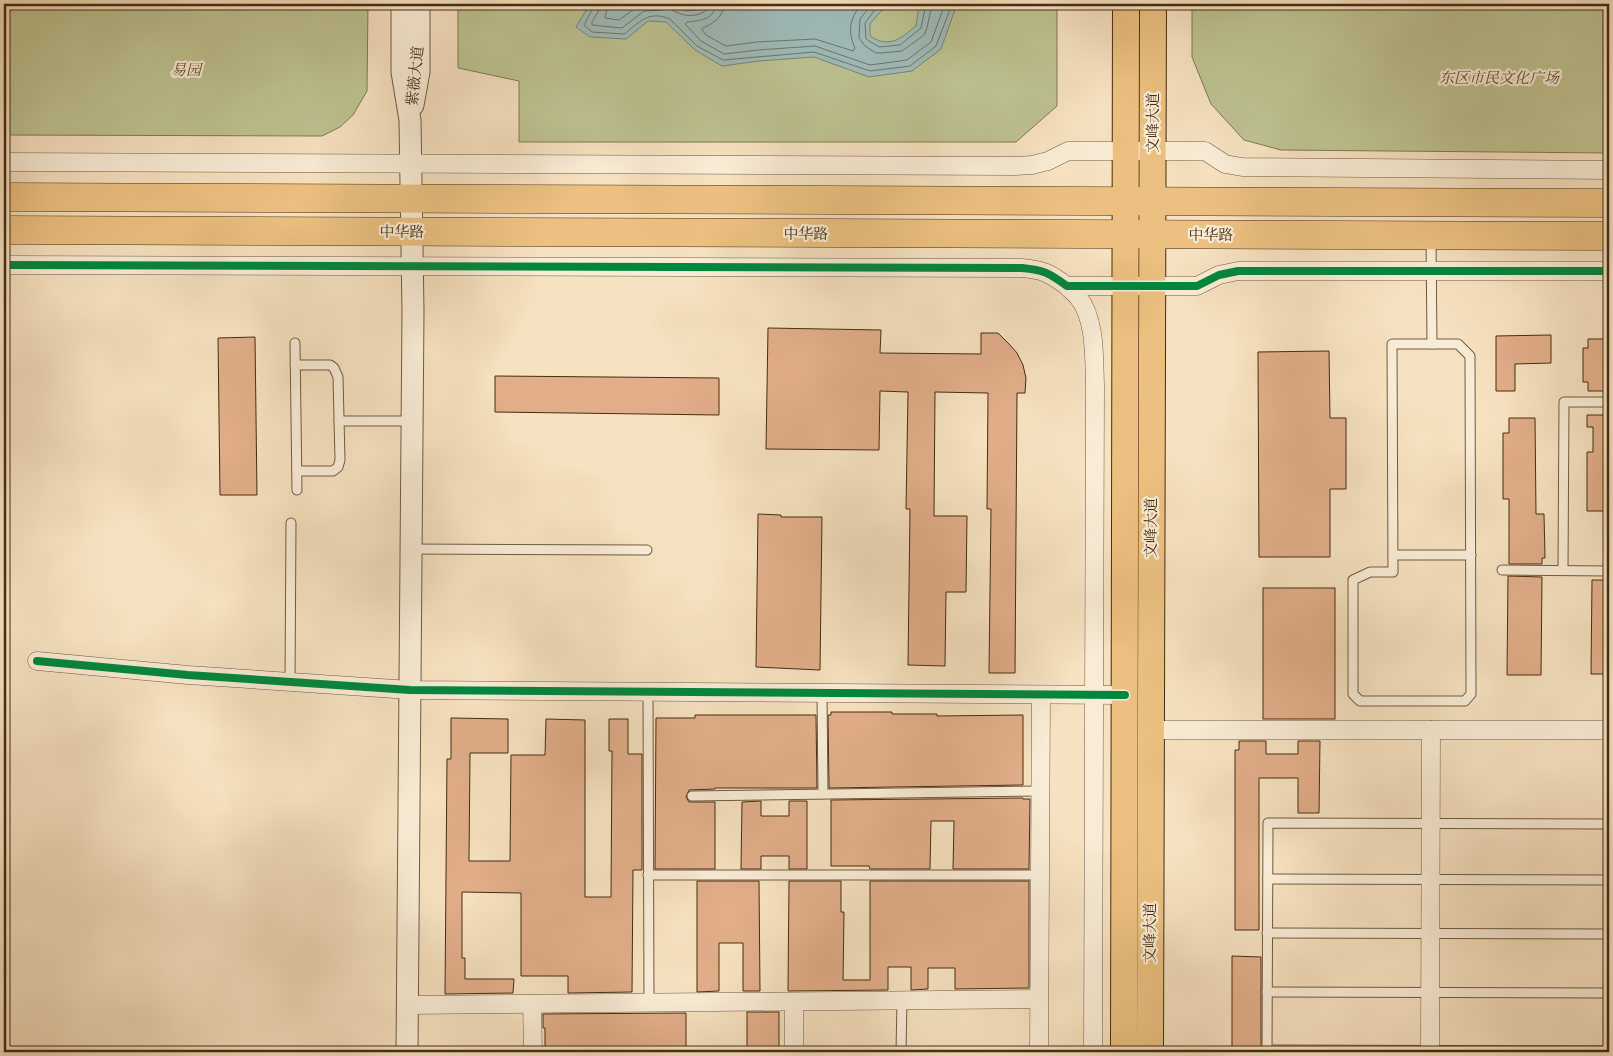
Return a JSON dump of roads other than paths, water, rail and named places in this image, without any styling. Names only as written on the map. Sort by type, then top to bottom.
[{"type":"highway","points":[[4,197],[1609,203]]},
{"type":"highway","name":"中华路","points":[[4,230],[1609,236]]},
{"type":"main road","name":"文峰大道","points":[[1124,1052],[1126,4]]},
{"type":"main road","name":"文峰大道","points":[[1150,1052],[1153,4]]},
{"type":"street","name":"紫薇大道","points":[[402,4],[402,72],[410,120]]},
{"type":"street","name":"紫薇大道","points":[[410,120],[419,72],[419,4]]},
{"type":"street","points":[[408,1052],[412,421],[410,120]]},
{"type":"street","points":[[4,162],[1015,166],[1032,165],[1048,161],[1068,151],[1205,151],[1226,164],[1242,167],[1609,170]]},
{"type":"street","points":[[4,265],[1022,268],[1050,274],[1079,298],[1088,317],[1094,344],[1092,1052]]},
{"type":"street","points":[[1066,286],[1197,286],[1219,275],[1238,271],[1609,272]]},
{"type":"street","points":[[37,661],[188,675],[410,690],[1124,695]]},
{"type":"street","points":[[1039,1052],[1041,695]]},
{"type":"street","points":[[1151,730],[1609,730]]},
{"type":"street","points":[[1430,1051],[1431,730]]},
{"type":"street","points":[[408,1005],[1040,999]]},
{"type":"street","points":[[794,1002],[794,1052]]},
{"type":"street","points":[[532,1004],[533,1052]]},
{"type":"lane","points":[[1431,236],[1432,344]]},
{"type":"lane","points":[[295,343],[297,490]]},
{"type":"lane","points":[[1392,344],[1458,344],[1470,356],[1471,555],[1472,694],[1465,701],[1360,702],[1353,694],[1352,580],[1370,572],[1393,572],[1392,344]]},
{"type":"lane","points":[[295,366],[330,366],[334,368],[338,377],[340,460],[338,467],[333,471],[297,471]]},
{"type":"lane","points":[[1563,570],[1564,402],[1609,402]]},
{"type":"lane","points":[[339,421],[412,421]]},
{"type":"lane","points":[[290,682],[291,523]]},
{"type":"lane","points":[[411,549],[647,550]]},
{"type":"lane","points":[[1393,555],[1471,555]]},
{"type":"lane","points":[[1502,570],[1609,570]]},
{"type":"lane","points":[[648,692],[649,1003]]},
{"type":"lane","points":[[822,693],[823,794]]},
{"type":"lane","points":[[692,796],[1041,791]]},
{"type":"lane","points":[[1609,824],[1268,823],[1267,1051],[1609,1051]]},
{"type":"lane","points":[[648,875],[1041,875]]},
{"type":"lane","points":[[1268,879],[1609,880]]},
{"type":"lane","points":[[1268,933],[1609,934]]},
{"type":"lane","points":[[1268,992],[1609,993]]},
{"type":"lane","points":[[902,1000],[902,1052]]},
{"type":"water","points":[[590,4],[671,4],[685,11],[698,10],[708,4],[894,4],[881,11],[870,24],[870,36],[877,40],[889,42],[900,38],[916,26],[918,12],[922,4],[957,4],[941,49],[912,71],[869,77],[814,57],[722,66],[695,50],[666,22],[648,21],[626,39],[590,37],[576,27]]},
{"type":"park label","name":"易园","points":[[186,70]]},
{"type":"park label","name":"东区市民文化广场","points":[[1499,78]]}]
